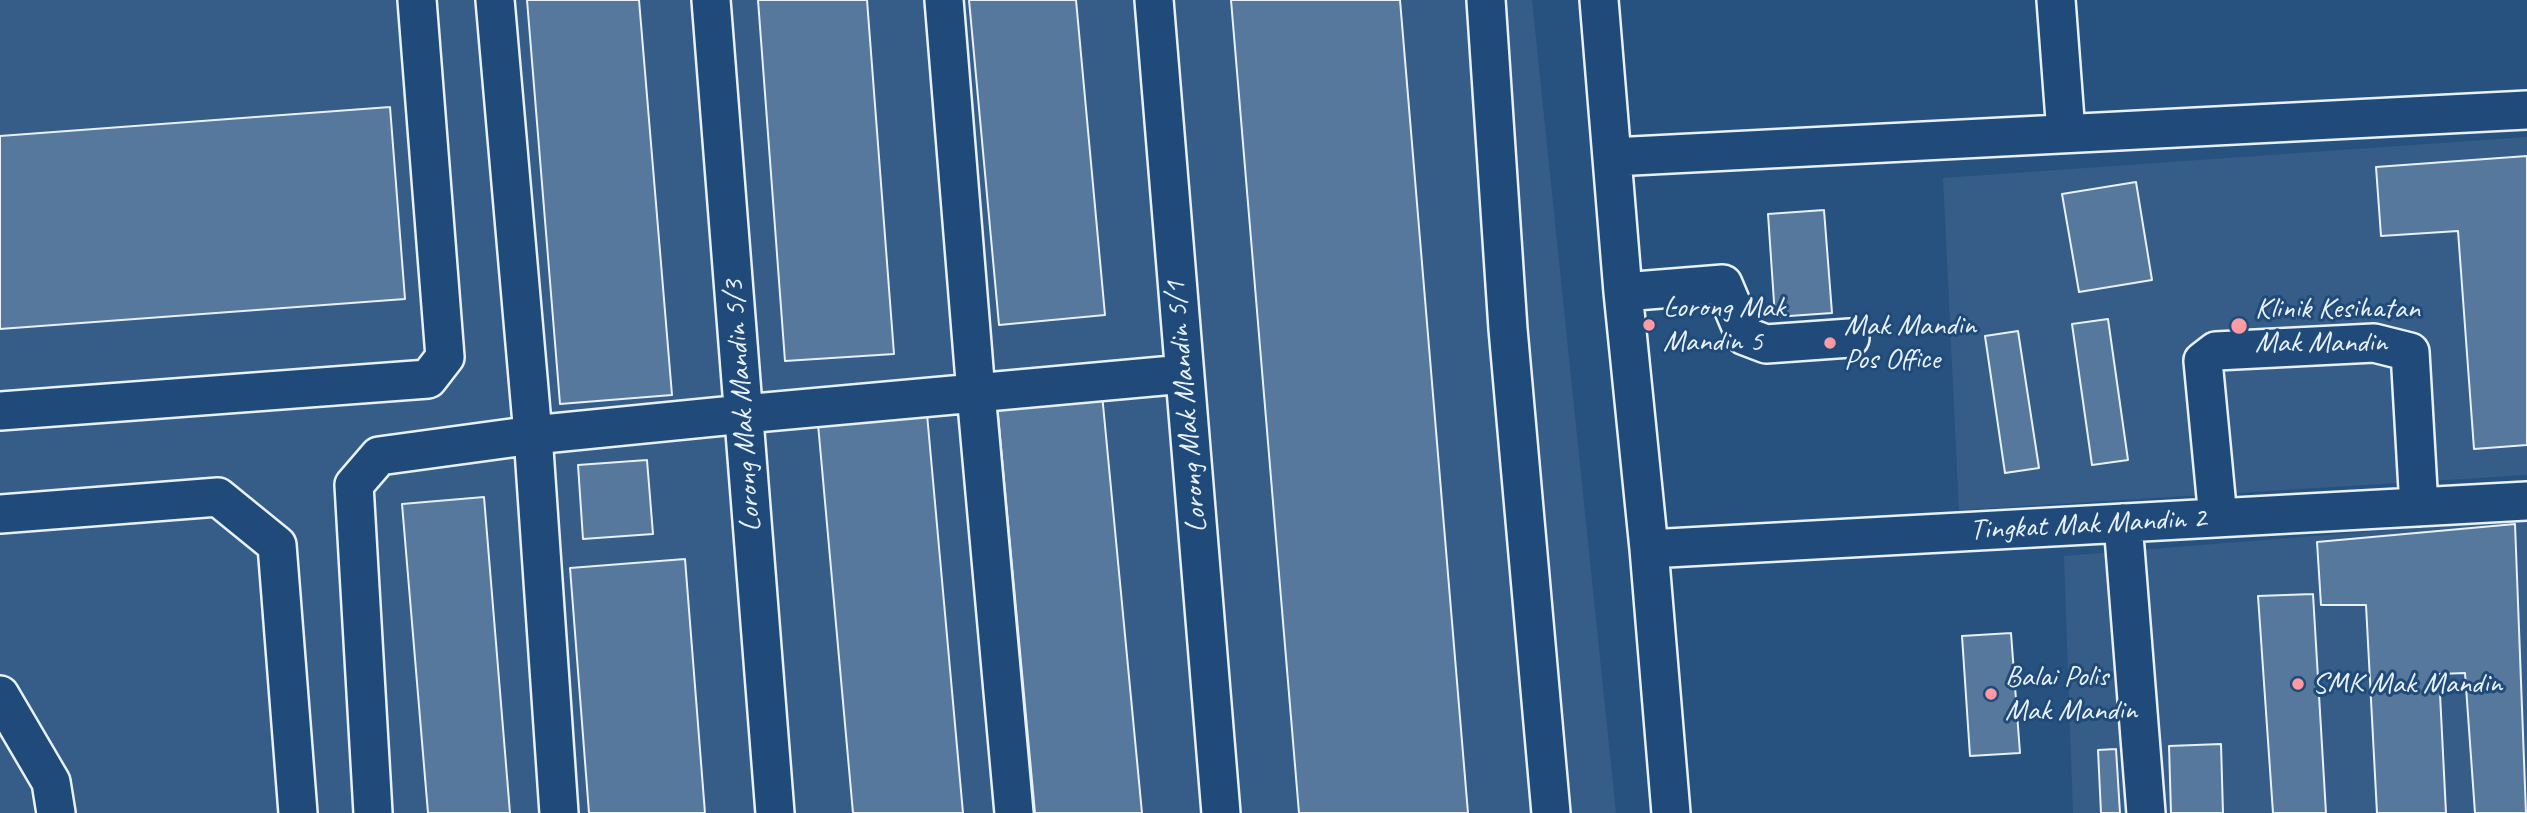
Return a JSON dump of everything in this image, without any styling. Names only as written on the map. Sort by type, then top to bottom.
[{"type":"street","points":[[0,411],[428,379],[445,357],[417,0]]},
{"type":"street","points":[[495,0],[533,435],[559,813]]},
{"type":"street","name":"Lorong Mak Mandin 5/3","points":[[711,0],[775,813]]},
{"type":"street","points":[[944,0],[1014,813]]},
{"type":"street","name":"Lorong Mak Mandin 5/1","points":[[1154,0],[1221,813]]},
{"type":"street","points":[[1486,0],[1508,329],[1551,813]]},
{"type":"street","points":[[1599,0],[1671,813]]},
{"type":"street","points":[[2056,0],[2066,133]]},
{"type":"street","points":[[1613,157],[2527,110]]},
{"type":"street","points":[[1623,292],[1723,284],[1745,336],[1766,344],[1850,338]]},
{"type":"street","points":[[2218,518],[2203,361],[2216,351],[2374,343],[2410,352],[2419,507]]},
{"type":"street","points":[[373,813],[354,485],[379,456],[533,435],[1184,374]]},
{"type":"street","points":[[0,514],[218,496],[277,545],[298,813]]},
{"type":"street","name":"Tingkat Mak Mandin 2","points":[[1649,550],[2527,501]]},
{"type":"street","points":[[2123,523],[2146,813]]},
{"type":"street","points":[[0,695],[51,782],[56,813]]},
{"type":"shaded area","points":[[0,0],[1532,0],[1616,813],[0,813]]},
{"type":"shaded area","name":"Klinik Kesihatan Mak Mandin","points":[[2527,137],[2527,475],[1959,510],[1943,178]]},
{"type":"shaded area","name":"SMK Mak Mandin","points":[[2527,519],[2527,813],[2073,813],[2064,556]]},
{"type":"building","points":[[527,0],[639,0],[672,395],[560,404]]},
{"type":"building","points":[[758,0],[867,0],[894,354],[785,361]]},
{"type":"building","points":[[969,0],[1076,0],[1105,315],[999,325]]},
{"type":"building","points":[[1231,0],[1400,0],[1468,813],[1299,813]]},
{"type":"building","points":[[390,107],[405,299],[0,329],[0,136]]},
{"type":"building","points":[[2527,156],[2527,445],[2474,449],[2458,231],[2381,236],[2376,167]]},
{"type":"building","points":[[2136,182],[2152,280],[2079,292],[2062,194]]},
{"type":"building","points":[[1824,210],[1832,313],[1775,317],[1768,214]]},
{"type":"building","points":[[2108,319],[2128,460],[2092,465],[2072,324]]},
{"type":"building","points":[[2018,331],[2039,468],[2005,473],[1985,336]]},
{"type":"building","points":[[1102,394],[1142,813],[1035,813],[997,404]]},
{"type":"building","points":[[927,414],[963,813],[853,813],[818,424]]},
{"type":"building","points":[[647,460],[653,534],[583,539],[578,465]]},
{"type":"building","points":[[484,497],[510,813],[428,813],[402,504]]},
{"type":"building","points":[[2515,524],[2526,813],[2475,813],[2465,673],[2439,674],[2446,813],[2377,813],[2366,605],[2321,605],[2317,542]]},
{"type":"building","points":[[685,559],[705,813],[589,813],[570,568]]},
{"type":"building","points":[[2313,594],[2326,813],[2273,813],[2258,596]]},
{"type":"building","name":"Balai Polis Mak Mandin","points":[[2011,633],[2020,753],[1970,756],[1962,636]]},
{"type":"building","points":[[2221,744],[2223,813],[2171,813],[2169,746]]},
{"type":"building","points":[[2116,749],[2120,813],[2101,813],[2098,750]]},
{"type":"place","name":"Lorong Mak Mandin 5","points":[[1649,325]]},
{"type":"place","name":"Klinik Kesihatan Mak Mandin","points":[[2239,326]]},
{"type":"place","name":"Mak Mandin Pos Office","points":[[1830,343]]},
{"type":"place","name":"SMK Mak Mandin","points":[[2298,684]]},
{"type":"place","name":"Balai Polis Mak Mandin","points":[[1991,694]]}]
